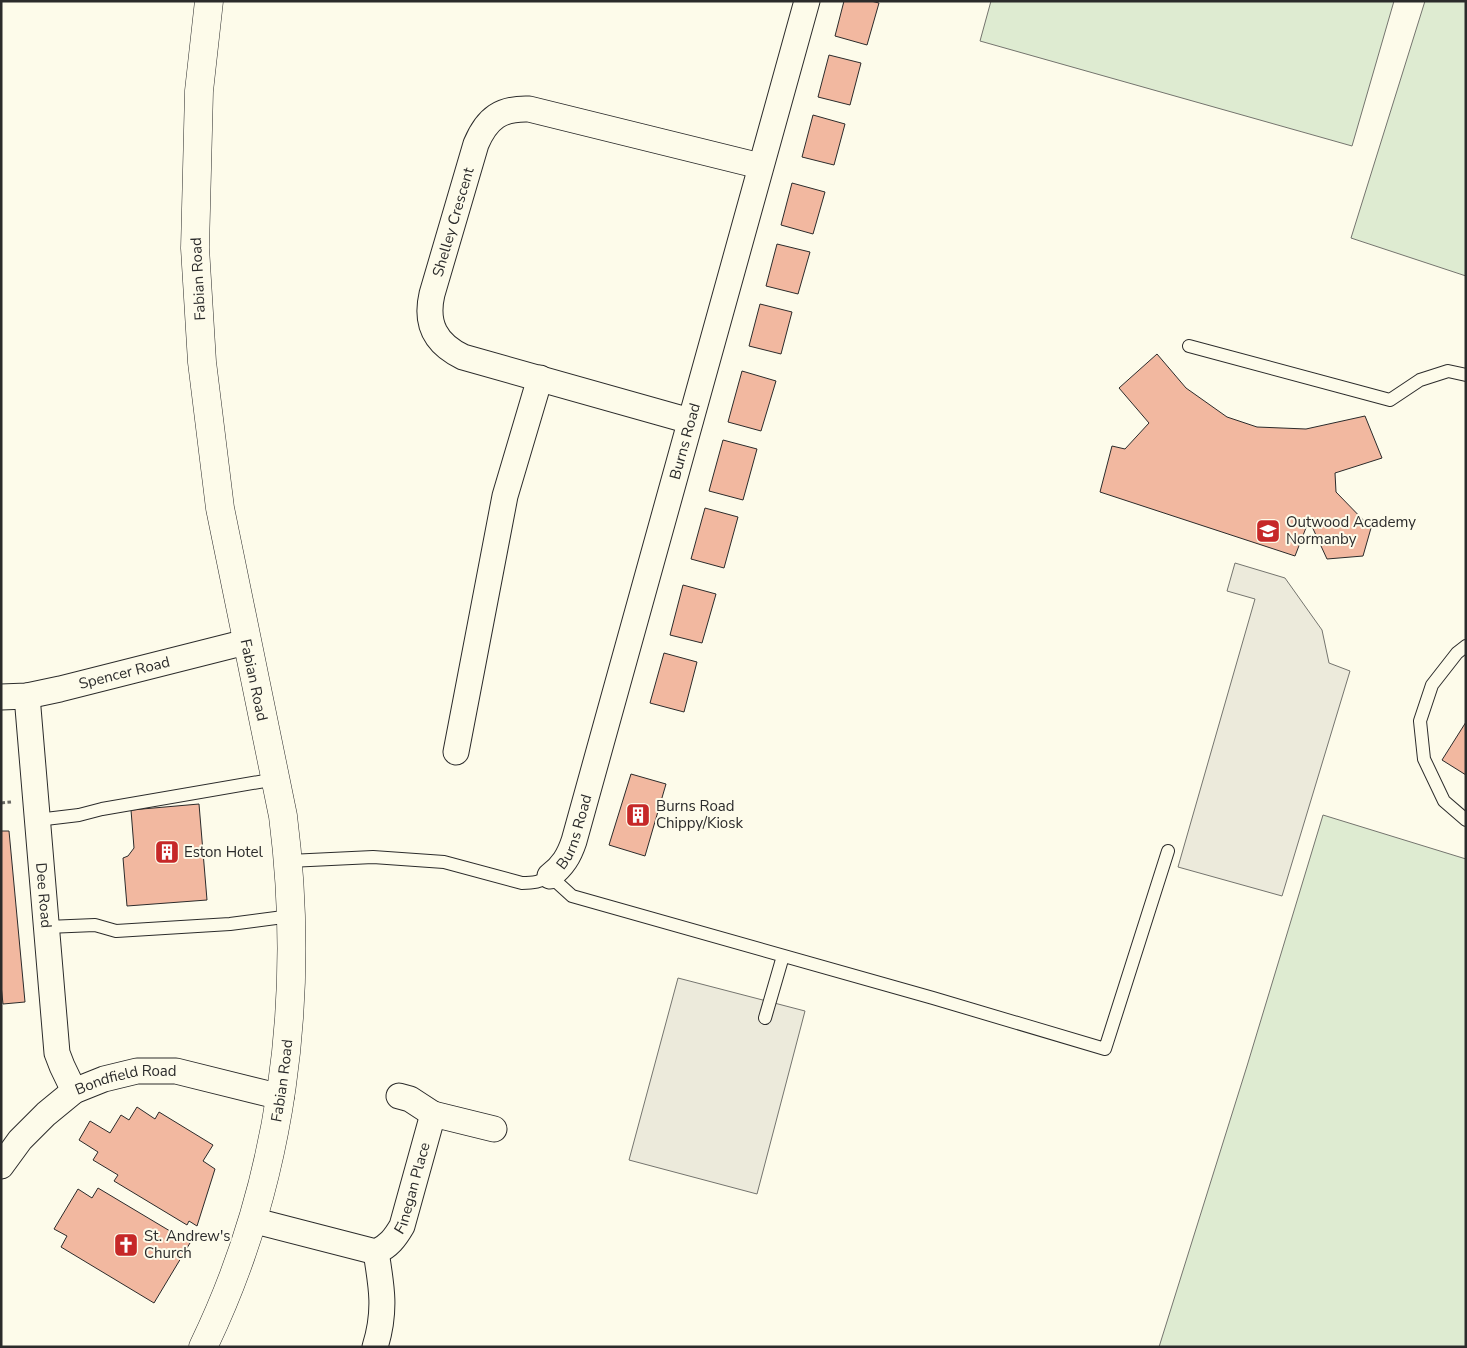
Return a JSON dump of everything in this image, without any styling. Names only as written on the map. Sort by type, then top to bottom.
[{"type":"street","name":"Fabian Road","points":[[204,1347],[224,1304],[265,1180],[281,1097],[288,1038],[291,976],[289,861],[283,816],[220,508],[202,362],[196,258],[198,91],[208,1]]},
{"type":"street","name":"Burns Road","points":[[550,876],[560,868],[568,857],[574,841],[806,1]]},
{"type":"street","name":"Shelley Crescent","points":[[690,421],[463,358],[451,352],[441,343],[434,331],[430,319],[432,294],[481,131],[490,120],[502,113],[515,108],[530,109],[760,166]]},
{"type":"street","points":[[456,752],[505,496],[540,378]]},
{"type":"street","name":"Spencer Road","points":[[1,698],[27,696],[246,642]]},
{"type":"street","name":"Dee Road","points":[[27,696],[57,1053],[74,1091]]},
{"type":"street","name":"Bondfield Road","points":[[1,1166],[20,1140],[46,1114],[74,1091],[104,1079],[137,1071],[176,1071],[281,1097]]},
{"type":"street","points":[[399,1096],[410,1099],[433,1114],[494,1129]]},
{"type":"street","name":"Finegan Place","points":[[376,1252],[389,1244],[402,1226],[433,1114]]},
{"type":"street","points":[[252,1220],[376,1252],[382,1303],[381,1328],[375,1347]]},
{"type":"lane","points":[[1189,346],[1390,400],[1420,380],[1448,371],[1466,375]]},
{"type":"lane","points":[[1466,646],[1457,654],[1432,685],[1420,721],[1424,759],[1444,801],[1466,820]]},
{"type":"lane","points":[[37,820],[78,815],[102,809],[276,779]]},
{"type":"lane","points":[[289,861],[373,857],[444,862],[522,883],[543,881],[550,876],[572,896],[933,998],[1105,1049],[1168,851]]},
{"type":"lane","points":[[47,927],[95,925],[116,931],[213,925],[291,916]]},
{"type":"lane","points":[[765,1018],[783,956]]},
{"type":"green space","points":[[991,1],[1394,1],[1352,146],[980,41]]},
{"type":"green space","points":[[1425,1],[1466,1],[1466,276],[1351,238]]},
{"type":"green space","points":[[1323,815],[1466,859],[1466,1347],[1159,1347],[1247,1066]]},
{"type":"shaded area","points":[[1235,563],[1285,578],[1322,630],[1329,663],[1350,671],[1282,896],[1178,867],[1255,599],[1227,591]]},
{"type":"shaded area","points":[[678,978],[805,1011],[757,1194],[629,1160]]},
{"type":"building","points":[[844,1],[871,1],[879,3],[867,45],[835,36]]},
{"type":"building","points":[[829,55],[861,63],[850,105],[818,97]]},
{"type":"building","points":[[813,115],[845,124],[834,165],[802,157]]},
{"type":"building","points":[[792,183],[825,192],[813,234],[781,225]]},
{"type":"building","points":[[777,244],[810,252],[798,294],[766,286]]},
{"type":"building","points":[[760,304],[792,312],[781,354],[749,346]]},
{"type":"building","points":[[1157,354],[1186,388],[1227,417],[1257,427],[1306,429],[1365,416],[1382,458],[1335,473],[1336,492],[1371,528],[1363,556],[1327,559],[1309,520],[1295,556],[1100,492],[1112,446],[1125,449],[1149,423],[1119,388]]},
{"type":"building","points":[[742,371],[776,381],[761,431],[728,422]]},
{"type":"building","points":[[723,440],[757,449],[743,500],[709,491]]},
{"type":"building","points":[[705,508],[738,517],[724,568],[691,559]]},
{"type":"building","points":[[683,585],[716,594],[702,643],[670,635]]},
{"type":"building","points":[[664,653],[697,662],[684,712],[650,703]]},
{"type":"building","points":[[1466,722],[1466,775],[1442,760]]},
{"type":"building","name":"Burns Road Chippy/Kiosk","points":[[631,774],[666,784],[645,856],[609,845]]},
{"type":"building","name":"Eston Hotel","points":[[199,804],[207,900],[127,906],[123,858],[128,856],[134,848],[131,810]]},
{"type":"building","points":[[1,831],[9,831],[25,1002],[3,1004],[1,985]]},
{"type":"building","points":[[137,1107],[155,1119],[159,1112],[213,1145],[203,1161],[215,1169],[197,1226],[189,1221],[187,1225],[114,1181],[118,1175],[93,1160],[98,1152],[79,1140],[90,1121],[110,1133],[121,1115],[129,1120]]},
{"type":"building","name":"St. Andrew's Church","points":[[98,1188],[190,1243],[154,1303],[61,1247],[67,1236],[54,1229],[78,1189],[92,1198]]},
{"type":"place","name":"Outwood Academy Normanby","points":[[1268,531]]},
{"type":"place","name":"Burns Road Chippy/Kiosk","points":[[638,815]]},
{"type":"place","name":"Eston Hotel","points":[[167,852]]},
{"type":"place","name":"St. Andrew's Church","points":[[126,1245]]}]
